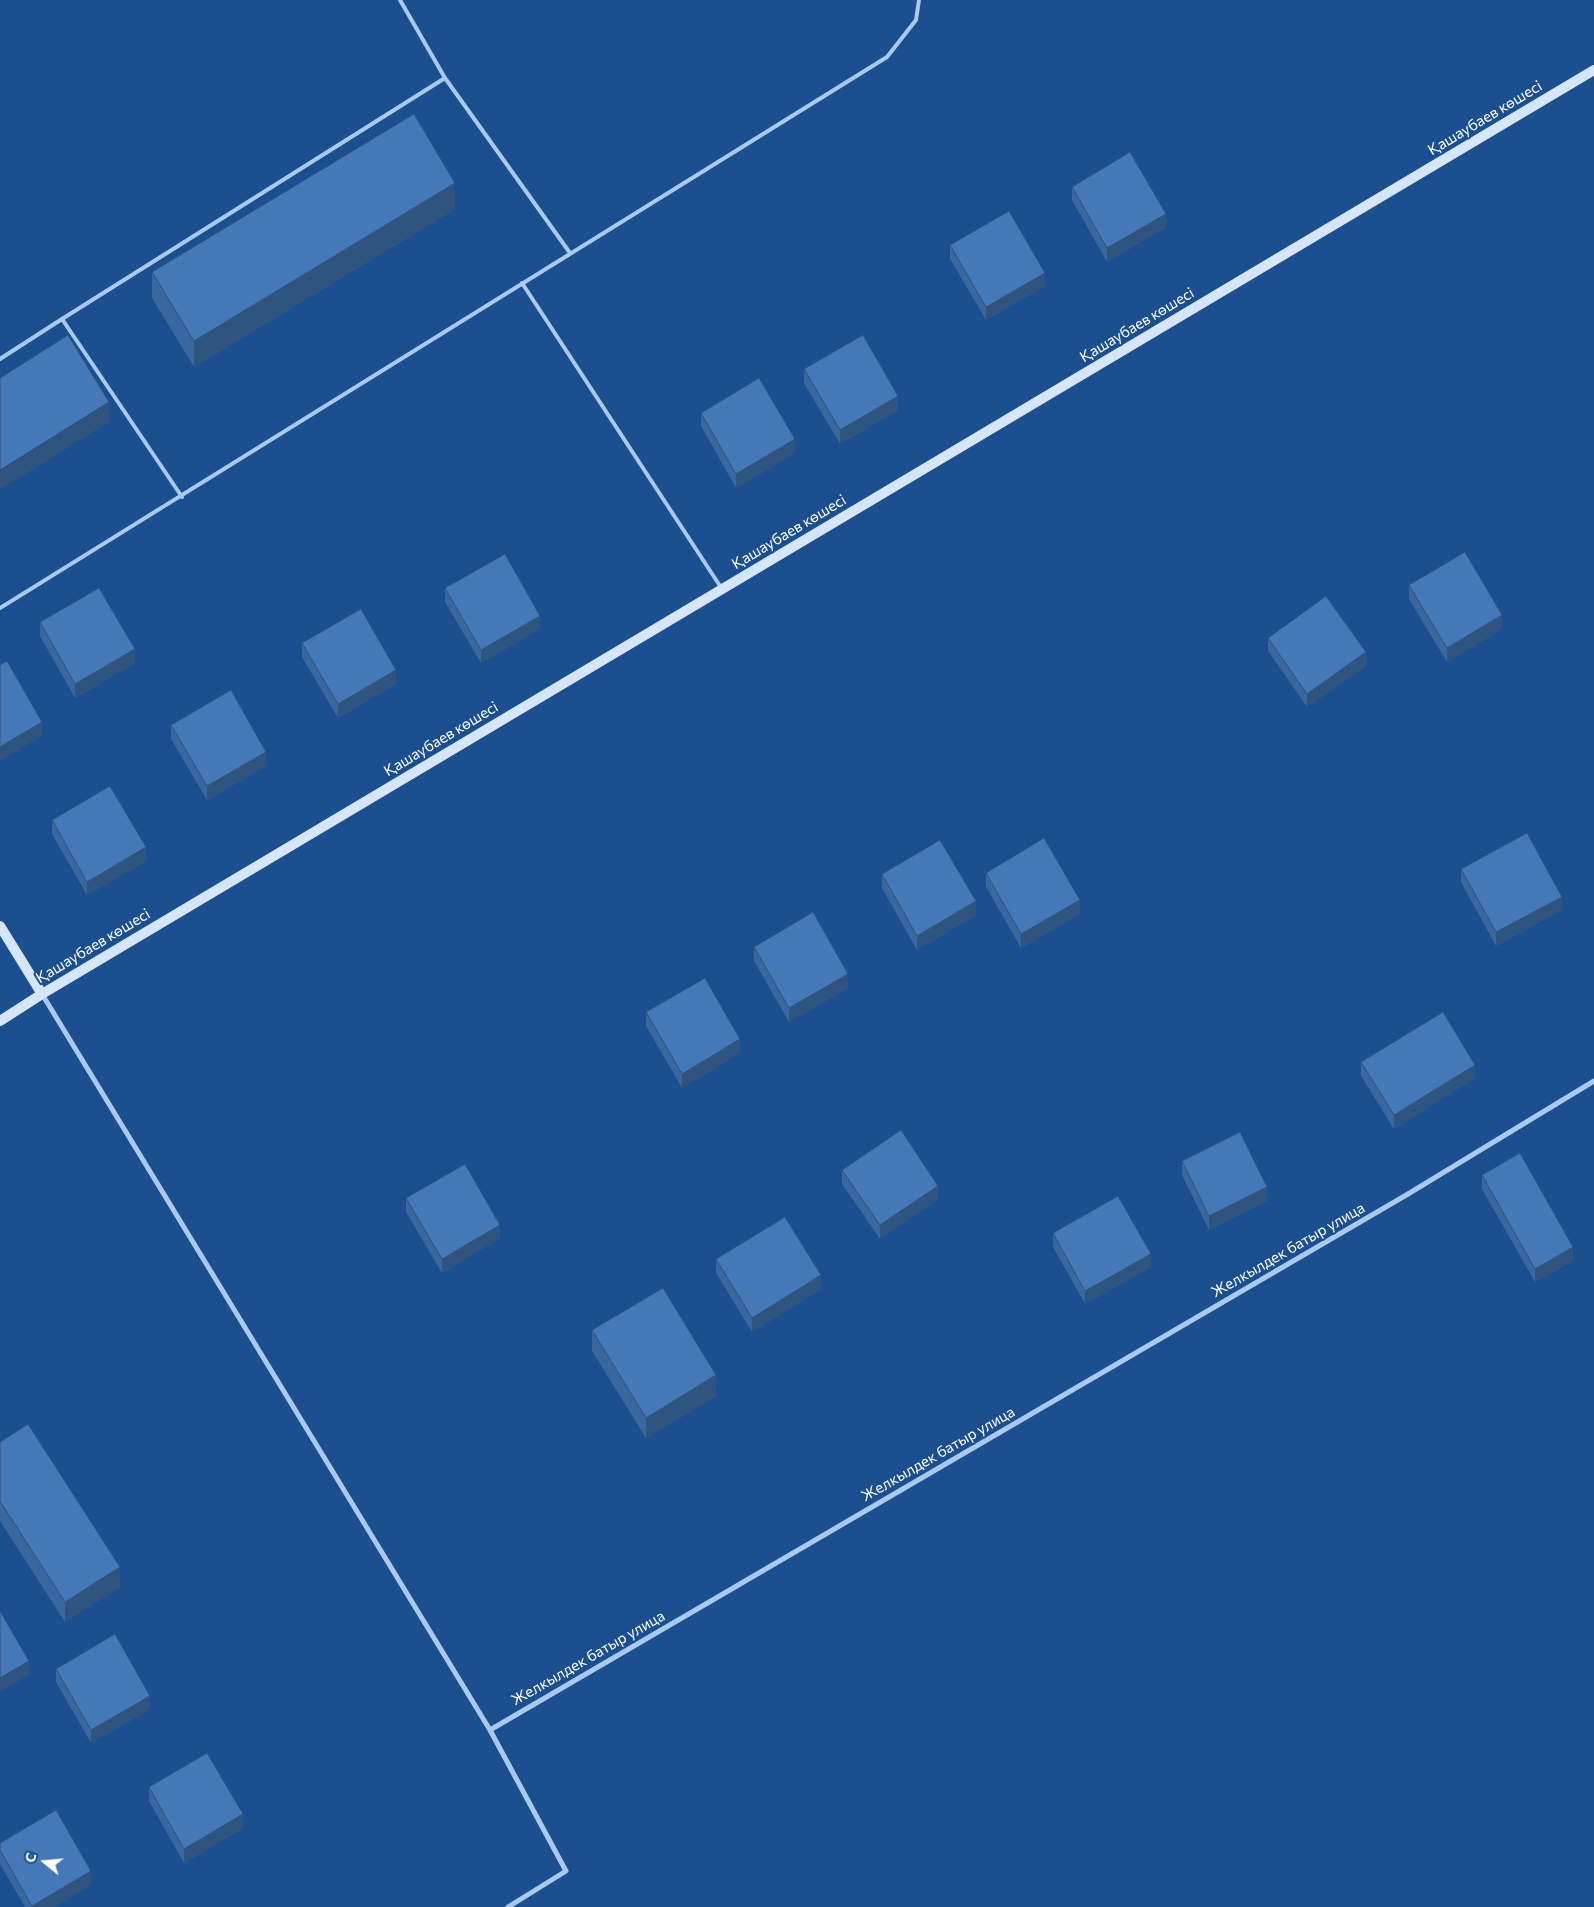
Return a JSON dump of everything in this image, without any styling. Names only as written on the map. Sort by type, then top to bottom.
[{"type":"street","name":"Қашаубаев көшесі","points":[[0,1021],[42,994],[1594,70]]},
{"type":"street","points":[[0,926],[490,1730],[566,1871],[508,1907]]},
{"type":"street","name":"Желкылдек батыр улица","points":[[490,1730],[1400,1200],[1594,1081]]},
{"type":"lane","points":[[400,0],[445,78],[570,253]]},
{"type":"lane","points":[[0,608],[182,497],[570,253],[887,57],[916,20],[919,0]]},
{"type":"lane","points":[[0,359],[62,318],[445,78]]},
{"type":"lane","points":[[522,283],[722,589]]},
{"type":"lane","points":[[62,318],[182,497]]},
{"type":"building","points":[[414,114],[455,183],[194,341],[152,272]]},
{"type":"building","points":[[1130,152],[1166,214],[1107,248],[1072,187]]},
{"type":"building","points":[[1009,211],[1045,273],[986,307],[950,245]]},
{"type":"building","points":[[68,335],[109,402],[0,470],[0,378]]},
{"type":"building","points":[[863,335],[898,396],[840,430],[804,369]]},
{"type":"building","points":[[759,378],[795,439],[736,474],[701,413]]},
{"type":"building","points":[[1465,552],[1502,615],[1447,648],[1409,585]]},
{"type":"building","points":[[505,554],[540,616],[481,650],[445,588]]},
{"type":"building","points":[[99,588],[135,649],[75,684],[40,622]]},
{"type":"building","points":[[1326,596],[1366,652],[1307,694],[1268,638]]},
{"type":"building","points":[[361,609],[396,670],[338,704],[302,643]]},
{"type":"building","points":[[7,661],[42,722],[0,747],[0,665]]},
{"type":"building","points":[[231,690],[266,752],[207,786],[171,725]]},
{"type":"building","points":[[110,786],[146,847],[87,882],[52,820]]},
{"type":"building","points":[[1527,833],[1562,897],[1496,932],[1461,869]]},
{"type":"building","points":[[1044,838],[1080,900],[1021,934],[986,873]]},
{"type":"building","points":[[940,840],[976,901],[917,936],[882,874]]},
{"type":"building","points":[[813,912],[848,974],[789,1008],[754,947]]},
{"type":"building","points":[[705,978],[740,1039],[682,1074],[646,1012]]},
{"type":"building","points":[[1443,1012],[1475,1065],[1394,1115],[1361,1062]]},
{"type":"building","points":[[901,1130],[938,1186],[880,1225],[842,1170]]},
{"type":"building","points":[[1240,1132],[1267,1187],[1209,1216],[1182,1161]]},
{"type":"building","points":[[1520,1153],[1573,1247],[1535,1269],[1482,1175]]},
{"type":"building","points":[[465,1164],[500,1225],[442,1259],[406,1198]]},
{"type":"building","points":[[1118,1196],[1151,1254],[1085,1291],[1053,1233]]},
{"type":"building","points":[[785,1217],[821,1275],[752,1318],[716,1259]]},
{"type":"building","points":[[663,1288],[716,1375],[646,1418],[592,1330]]},
{"type":"building","points":[[28,1424],[120,1567],[65,1602],[0,1501],[0,1442]]},
{"type":"building","points":[[0,1611],[29,1661],[0,1678]]},
{"type":"building","points":[[115,1634],[150,1696],[91,1730],[56,1669]]},
{"type":"building","points":[[207,1753],[243,1814],[184,1849],[149,1787]]},
{"type":"building","points":[[56,1810],[91,1871],[32,1906],[0,1850],[0,1843]]}]
